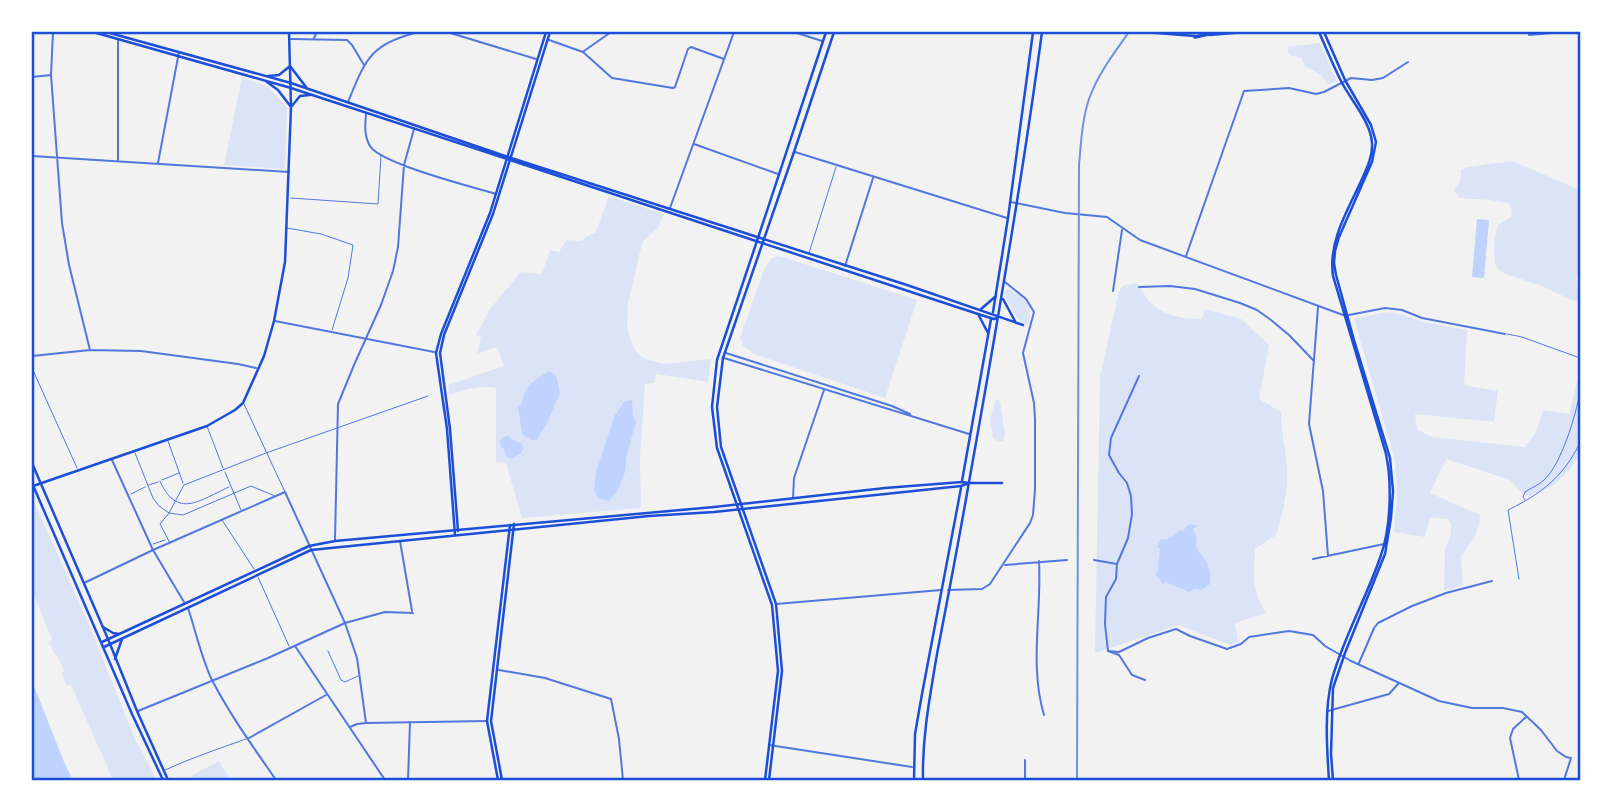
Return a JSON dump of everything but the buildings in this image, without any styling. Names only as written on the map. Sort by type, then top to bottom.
[{"type":"highway","points":[[1195,37],[1218,32]]},
{"type":"main road","points":[[93,32],[291,83],[366,113],[670,209],[758,240]]},
{"type":"main road","points":[[107,32],[118,37]]},
{"type":"main road","points":[[163,780],[32,484],[40,484],[207,426],[243,403],[264,356],[274,321],[285,262],[292,107],[289,32]]},
{"type":"main road","points":[[457,532],[451,439],[438,353],[441,334],[510,159],[537,59],[548,32]]},
{"type":"main road","points":[[438,353],[493,214],[548,32]]},
{"type":"main road","points":[[740,506],[717,448],[712,407],[716,360],[826,32]]},
{"type":"main road","points":[[767,780],[778,671],[774,605],[721,447],[717,407],[723,358],[834,32]]},
{"type":"main road","points":[[914,780],[915,734],[996,296],[1033,32]]},
{"type":"main road","points":[[923,780],[929,693],[1002,297],[1042,32]]},
{"type":"main road","points":[[1143,32],[1195,37],[1246,32]]},
{"type":"main road","points":[[1321,32],[1366,124],[1372,144],[1366,169],[1337,235],[1331,263],[1388,468],[1390,489],[1385,544],[1341,652],[1330,688],[1327,753],[1331,780]]},
{"type":"main road","points":[[265,78],[279,75],[290,66]]},
{"type":"main road","points":[[290,66],[311,93]]},
{"type":"main road","points":[[265,78],[1023,326]]},
{"type":"main road","points":[[265,78],[292,107]]},
{"type":"main road","points":[[292,107],[300,96],[311,93]]},
{"type":"main road","points":[[764,242],[845,266],[979,312],[989,334]]},
{"type":"main road","points":[[979,312],[996,296]]},
{"type":"main road","points":[[1002,297],[1016,323]]},
{"type":"main road","points":[[32,463],[168,780]]},
{"type":"main road","points":[[740,506],[969,483],[1002,483]]},
{"type":"main road","points":[[102,642],[310,548],[335,541],[714,512],[793,498],[885,488],[961,484]]},
{"type":"main road","points":[[489,721],[498,670],[512,527]]},
{"type":"main road","points":[[500,780],[489,721],[512,527]]},
{"type":"main road","points":[[310,548],[457,532]]},
{"type":"main road","points":[[104,647],[256,573]]},
{"type":"main road","points":[[102,626],[118,634]]},
{"type":"main road","points":[[115,659],[122,639]]},
{"type":"street","points":[[53,32],[51,75],[62,223],[90,350]]},
{"type":"street","points":[[314,39],[317,32]]},
{"type":"street","points":[[347,103],[364,65],[380,47],[408,33],[418,32]]},
{"type":"street","points":[[447,32],[537,59]]},
{"type":"street","points":[[583,52],[611,32]]},
{"type":"street","points":[[670,209],[734,32]]},
{"type":"street","points":[[794,32],[823,42]]},
{"type":"street","points":[[1528,32],[1529,36],[1564,32]]},
{"type":"street","points":[[118,37],[118,161]]},
{"type":"street","points":[[290,39],[347,40],[364,65]]},
{"type":"street","points":[[548,39],[583,52],[612,78],[673,88],[691,47],[724,59]]},
{"type":"street","points":[[158,164],[179,54]]},
{"type":"street","points":[[1185,257],[1244,91],[1289,88],[1316,94],[1351,78],[1383,78],[1408,62]]},
{"type":"street","points":[[32,77],[51,75]]},
{"type":"street","points":[[366,113],[365,131],[371,147],[381,155],[496,194]]},
{"type":"street","points":[[335,541],[338,404],[393,271],[398,247],[404,165],[414,129]]},
{"type":"street","points":[[693,144],[780,174]]},
{"type":"street","points":[[794,152],[1008,218]]},
{"type":"street","points":[[288,198],[378,204],[381,155]]},
{"type":"street","points":[[32,156],[289,172]]},
{"type":"street","points":[[808,254],[836,165]]},
{"type":"street","points":[[845,266],[873,177]]},
{"type":"street","points":[[1010,201],[1065,213],[1107,217],[1140,240],[1339,315],[1385,308],[1402,310],[1422,318],[1522,337],[1580,358]]},
{"type":"street","points":[[1113,291],[1123,227]]},
{"type":"street","points":[[287,228],[321,234],[353,245],[348,278],[332,332]]},
{"type":"street","points":[[948,590],[982,589],[990,584],[1033,515],[1035,419],[1023,353],[1034,312],[1026,299],[1004,282]]},
{"type":"street","points":[[1139,287],[1170,286],[1195,289],[1257,310],[1289,335],[1315,361]]},
{"type":"street","points":[[1318,307],[1309,424],[1323,491],[1328,556]]},
{"type":"street","points":[[274,321],[438,353]]},
{"type":"street","points":[[32,355],[90,350],[141,351],[259,368]]},
{"type":"street","points":[[725,352],[892,406],[914,416]]},
{"type":"street","points":[[723,358],[970,434]]},
{"type":"street","points":[[32,368],[79,471]]},
{"type":"street","points":[[1108,651],[1105,624],[1107,597],[1116,579],[1117,564],[1128,538],[1132,514],[1127,483],[1109,455],[1111,438],[1139,376]]},
{"type":"street","points":[[793,498],[794,478],[825,389]]},
{"type":"street","points":[[1526,501],[1525,492],[1543,482],[1554,466],[1576,412],[1580,392]]},
{"type":"street","points":[[170,543],[160,524],[184,485],[428,396]]},
{"type":"street","points":[[243,403],[345,624],[357,658],[366,723]]},
{"type":"street","points":[[207,426],[242,512]]},
{"type":"street","points":[[167,439],[184,485]]},
{"type":"street","points":[[1519,579],[1508,510],[1526,501],[1558,477],[1580,443]]},
{"type":"street","points":[[134,451],[153,498],[169,513],[183,515],[251,486],[275,496],[285,492]]},
{"type":"street","points":[[111,460],[153,550],[185,603]]},
{"type":"street","points":[[129,495],[180,473]]},
{"type":"street","points":[[160,481],[165,492],[175,502],[188,505],[231,486]]},
{"type":"street","points":[[83,583],[285,492]]},
{"type":"street","points":[[222,520],[256,573],[290,648]]},
{"type":"street","points":[[151,545],[167,539]]},
{"type":"street","points":[[137,711],[345,624],[385,612],[413,613],[400,540]]},
{"type":"street","points":[[1313,559],[1385,544]]},
{"type":"street","points":[[1004,565],[1067,560]]},
{"type":"street","points":[[1094,560],[1117,564]]},
{"type":"street","points":[[1039,561],[1036,674],[1044,715]]},
{"type":"street","points":[[1359,664],[1378,623],[1446,593],[1492,580]]},
{"type":"street","points":[[774,605],[942,590]]},
{"type":"street","points":[[188,608],[212,680],[276,780]]},
{"type":"street","points":[[1108,651],[1119,652],[1148,638],[1176,629],[1227,649],[1241,644],[1249,637],[1289,631],[1313,635],[1325,646],[1351,661],[1439,701],[1472,708],[1503,708],[1522,712],[1541,730],[1557,751],[1571,758],[1564,780]]},
{"type":"street","points":[[295,646],[385,780]]},
{"type":"street","points":[[328,651],[341,680],[345,682],[360,675]]},
{"type":"street","points":[[1108,651],[1119,655],[1132,676],[1145,680]]},
{"type":"street","points":[[498,670],[545,678],[611,699],[620,739],[623,780]]},
{"type":"street","points":[[1330,711],[1390,694],[1399,683]]},
{"type":"street","points":[[163,771],[192,757],[248,738],[328,694]]},
{"type":"street","points":[[1518,780],[1510,738],[1511,732],[1527,716]]},
{"type":"street","points":[[350,727],[359,723],[489,721]]},
{"type":"street","points":[[408,780],[410,722]]},
{"type":"street","points":[[771,745],[913,767]]},
{"type":"street","points":[[1025,760],[1025,780]]},
{"type":"shaded area","points":[[1320,43],[1337,81],[1328,85],[1321,75],[1305,66],[1301,58],[1289,55],[1287,47]]},
{"type":"shaded area","points":[[242,77],[269,87],[287,108],[285,169],[224,165]]},
{"type":"shaded area","points":[[1512,161],[1580,190],[1580,268],[1576,277],[1580,284],[1580,304],[1498,269],[1495,263],[1495,236],[1498,225],[1511,217],[1512,210],[1508,203],[1460,198],[1454,191],[1461,179],[1461,170]]},
{"type":"shaded area","points":[[609,196],[663,214],[659,227],[643,241],[628,304],[627,326],[636,352],[645,359],[664,364],[711,359],[708,382],[656,374],[654,383],[645,384],[640,457],[641,508],[522,518],[506,463],[496,462],[496,388],[478,388],[449,395],[448,385],[504,366],[497,347],[477,354],[481,337],[476,335],[490,309],[521,272],[542,274],[550,250],[559,252],[566,240],[581,241],[596,232]]},
{"type":"shaded area","points":[[778,256],[917,300],[885,398],[754,354],[743,346],[740,338],[765,267],[771,259]]},
{"type":"shaded area","points":[[1137,283],[1150,302],[1167,314],[1202,319],[1205,309],[1241,319],[1269,345],[1259,399],[1281,412],[1287,468],[1286,494],[1276,535],[1255,549],[1256,589],[1266,613],[1235,623],[1238,642],[1230,645],[1178,625],[1095,653],[1100,377],[1119,291],[1124,285]]},
{"type":"shaded area","points":[[1009,289],[1027,303],[1030,312],[1028,325],[1017,317],[1009,305],[1005,296],[1006,290]]},
{"type":"shaded area","points":[[1386,312],[1467,330],[1464,385],[1498,391],[1494,422],[1415,414],[1417,429],[1431,437],[1525,447],[1536,432],[1543,410],[1569,414],[1580,370],[1582,427],[1579,454],[1570,469],[1552,486],[1529,497],[1510,480],[1446,459],[1430,493],[1480,515],[1474,538],[1461,557],[1463,585],[1444,591],[1445,549],[1451,534],[1451,523],[1448,519],[1430,517],[1425,537],[1394,532],[1397,496],[1395,460],[1354,319]]},
{"type":"shaded area","points":[[996,399],[1000,401],[1005,435],[1003,441],[993,438],[990,419]]},
{"type":"shaded area","points":[[32,497],[90,627],[135,739],[157,780],[113,780],[71,685],[67,686],[61,673],[64,671],[49,642],[52,640],[32,590]]},
{"type":"shaded area","points":[[219,761],[229,777],[225,780],[194,780],[193,775]]},
{"type":"water","points":[[1477,219],[1489,220],[1484,278],[1472,277]]},
{"type":"water","points":[[549,371],[556,375],[560,393],[537,440],[531,440],[522,434],[518,406],[522,404],[531,384]]},
{"type":"water","points":[[632,400],[636,422],[625,472],[617,492],[609,501],[598,498],[594,490],[596,472],[615,415],[625,401]]},
{"type":"water","points":[[509,436],[524,448],[511,459],[506,456],[500,442],[502,437]]},
{"type":"water","points":[[1189,524],[1197,527],[1193,529],[1197,538],[1196,546],[1208,565],[1210,584],[1202,590],[1189,592],[1165,582],[1163,585],[1156,575],[1160,549],[1157,547],[1161,539],[1167,540],[1169,536],[1183,531]]},
{"type":"water","points":[[32,681],[64,762],[73,780],[32,780]]},
{"type":"railway","points":[[1077,780],[1079,165],[1083,123],[1089,99],[1102,72],[1129,32]]}]
